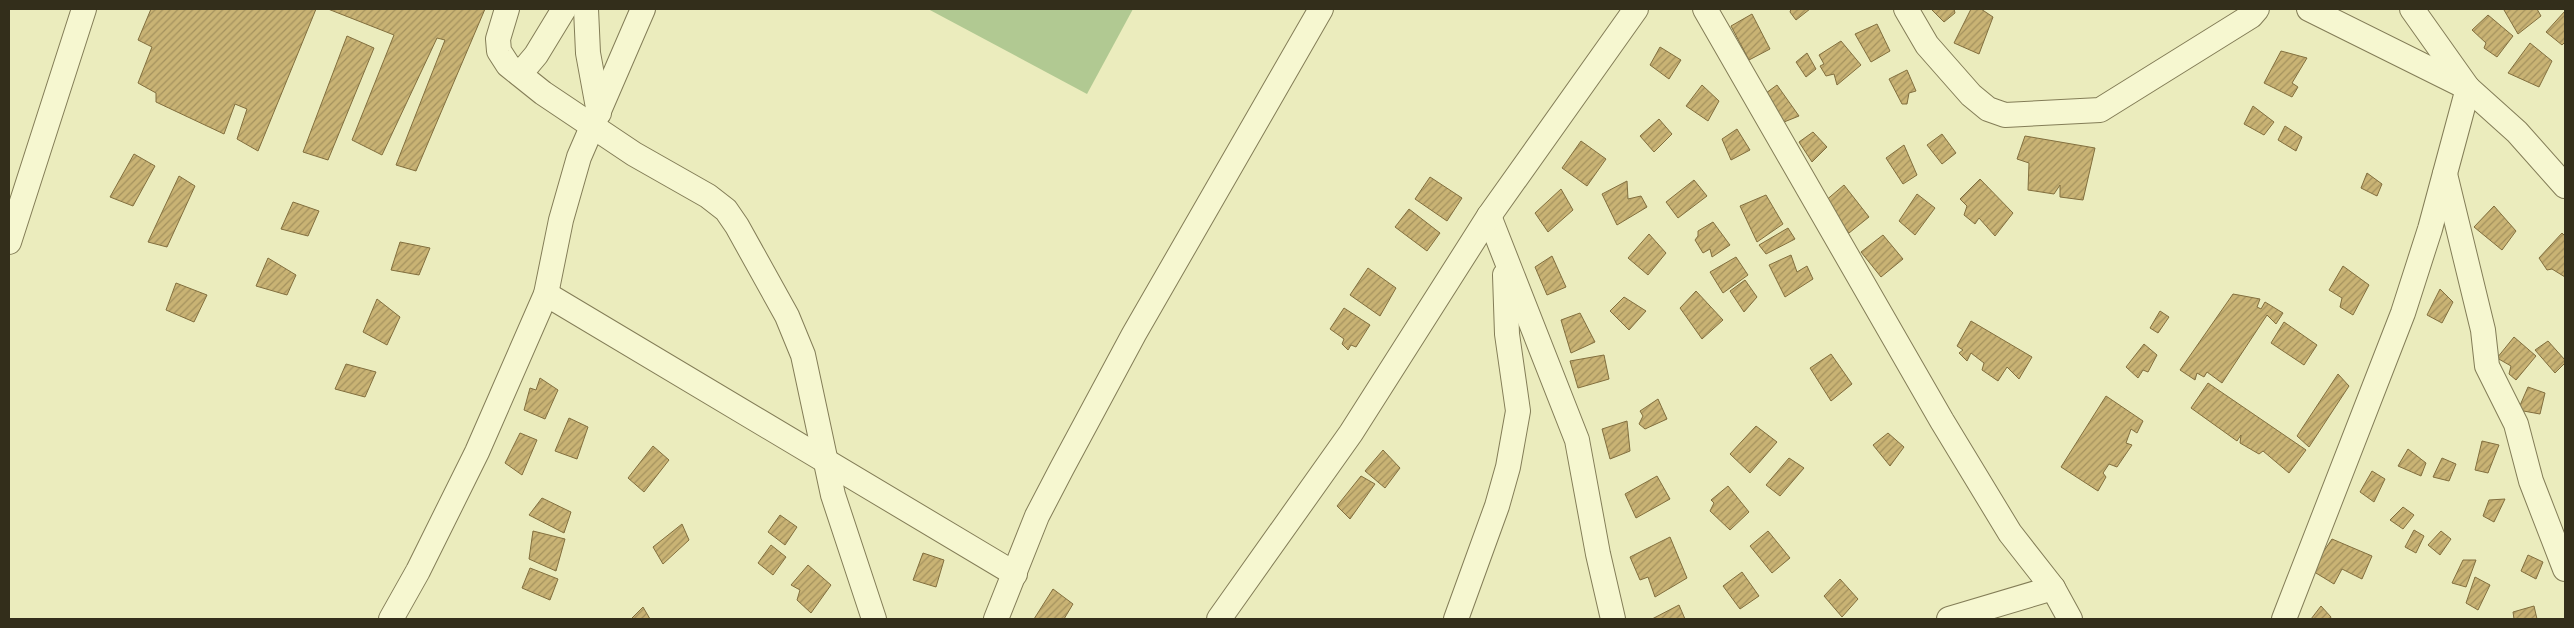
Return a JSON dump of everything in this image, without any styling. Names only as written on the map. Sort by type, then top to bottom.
[{"type":"street","points":[[9,242],[84,9]]},
{"type":"street","points":[[508,9],[498,39],[499,51],[508,65],[543,93],[597,119],[634,154],[708,196],[726,210],[737,226],[787,316],[803,356],[833,495],[874,619]]},
{"type":"street","points":[[520,74],[536,55],[564,9]]},
{"type":"street","points":[[586,9],[588,53],[597,119]]},
{"type":"street","points":[[392,619],[477,452],[546,294],[561,220],[579,157],[643,9]]},
{"type":"street","points":[[996,619],[1037,516],[1134,334],[1321,9]]},
{"type":"street","points":[[1219,619],[1351,433],[1489,216],[1636,9]]},
{"type":"street","points":[[1705,9],[1942,421],[2010,533],[2053,588],[2070,619]]},
{"type":"street","points":[[1906,9],[1927,45],[1966,89],[1988,109],[2005,115],[2100,110],[2171,68],[2251,16],[2257,9]]},
{"type":"street","points":[[2309,9],[2468,88]]},
{"type":"street","points":[[2412,9],[2468,88],[2517,132],[2565,186]]},
{"type":"street","points":[[2284,619],[2403,313],[2430,229],[2444,170],[2468,88]]},
{"type":"street","points":[[2444,170],[2483,330],[2487,366],[2516,424],[2531,481],[2565,569]]},
{"type":"street","points":[[1489,216],[1577,440],[1598,554],[1613,619]]},
{"type":"street","points":[[1456,619],[1497,506],[1508,467],[1518,411],[1507,334],[1504,258]]},
{"type":"street","points":[[546,294],[1015,574]]},
{"type":"street","points":[[1949,619],[2053,588]]},
{"type":"green space","points":[[928,9],[1133,9],[1087,94]]},
{"type":"building","points":[[151,9],[316,9],[258,151],[237,139],[247,109],[235,104],[224,134],[156,102],[156,93],[138,83],[152,47],[138,40]]},
{"type":"building","points":[[328,9],[485,9],[416,171],[396,165],[445,40],[437,38],[382,155],[352,140],[394,35]]},
{"type":"building","points":[[1791,9],[1810,9],[1796,20],[1790,12]]},
{"type":"building","points":[[1931,9],[1954,9],[1955,13],[1944,22]]},
{"type":"building","points":[[1971,9],[1981,9],[1993,17],[1979,54],[1954,43]]},
{"type":"building","points":[[2537,9],[2541,16],[2518,34],[2504,10]]},
{"type":"building","points":[[2565,11],[2565,42],[2562,45],[2546,32]]},
{"type":"building","points":[[1752,14],[1770,49],[1749,60],[1731,26]]},
{"type":"building","points":[[2488,15],[2513,36],[2497,57],[2484,48],[2486,43],[2472,30]]},
{"type":"building","points":[[1877,24],[1890,51],[1871,62],[1855,34]]},
{"type":"building","points":[[347,36],[374,48],[328,160],[303,152]]},
{"type":"building","points":[[1841,41],[1861,65],[1837,85],[1834,74],[1826,76],[1820,66],[1824,64],[1819,55]]},
{"type":"building","points":[[2530,43],[2552,61],[2539,87],[2508,73]]},
{"type":"building","points":[[1660,47],[1681,60],[1669,79],[1650,65]]},
{"type":"building","points":[[2281,51],[2307,58],[2292,83],[2298,87],[2292,97],[2264,83]]},
{"type":"building","points":[[1807,53],[1816,69],[1806,77],[1796,62]]},
{"type":"building","points":[[1907,70],[1916,91],[1909,93],[1907,104],[1902,104],[1889,79]]},
{"type":"building","points":[[1702,85],[1719,101],[1708,121],[1686,106]]},
{"type":"building","points":[[1777,85],[1799,116],[1779,124],[1766,93]]},
{"type":"building","points":[[2253,106],[2274,122],[2264,135],[2244,124]]},
{"type":"building","points":[[1659,119],[1672,134],[1654,152],[1640,136]]},
{"type":"building","points":[[2285,126],[2302,137],[2296,151],[2278,140]]},
{"type":"building","points":[[1737,129],[1750,150],[1731,160],[1722,139]]},
{"type":"building","points":[[1813,132],[1827,147],[1812,162],[1799,142]]},
{"type":"building","points":[[1942,134],[1956,153],[1942,164],[1927,145]]},
{"type":"building","points":[[2025,136],[2095,148],[2083,200],[2060,197],[2060,185],[2054,194],[2028,190],[2029,163],[2017,159]]},
{"type":"building","points":[[1581,141],[1606,159],[1587,186],[1562,168]]},
{"type":"building","points":[[1904,145],[1917,175],[1903,184],[1886,158]]},
{"type":"building","points":[[134,154],[155,166],[133,206],[110,197]]},
{"type":"building","points":[[2367,173],[2382,184],[2377,196],[2361,188]]},
{"type":"building","points":[[179,176],[195,186],[167,247],[148,242]]},
{"type":"building","points":[[1430,177],[1462,198],[1447,221],[1415,199]]},
{"type":"building","points":[[1980,179],[2013,213],[1995,236],[1979,218],[1975,224],[1964,215],[1967,206],[1960,199]]},
{"type":"building","points":[[1694,180],[1707,196],[1678,218],[1666,202]]},
{"type":"building","points":[[1627,181],[1628,199],[1641,196],[1647,207],[1617,225],[1602,194]]},
{"type":"building","points":[[1844,185],[1869,217],[1849,233],[1824,202]]},
{"type":"building","points":[[1561,189],[1573,210],[1548,232],[1535,213]]},
{"type":"building","points":[[1917,194],[1935,208],[1915,235],[1899,221]]},
{"type":"building","points":[[1766,195],[1783,224],[1757,242],[1740,206]]},
{"type":"building","points":[[293,202],[319,211],[308,236],[281,229]]},
{"type":"building","points":[[2494,206],[2516,231],[2502,250],[2474,227]]},
{"type":"building","points":[[1409,209],[1440,233],[1427,251],[1395,227]]},
{"type":"building","points":[[1713,222],[1730,245],[1712,257],[1710,249],[1703,253],[1695,240],[1698,236],[1698,231]]},
{"type":"building","points":[[1788,228],[1795,239],[1766,254],[1759,245]]},
{"type":"building","points":[[2562,233],[2565,236],[2565,277],[2552,269],[2547,270],[2539,258]]},
{"type":"building","points":[[1649,234],[1666,253],[1648,275],[1628,258]]},
{"type":"building","points":[[1883,235],[1903,259],[1881,277],[1861,252]]},
{"type":"building","points":[[400,242],[430,248],[419,275],[391,270]]},
{"type":"building","points":[[1791,255],[1797,272],[1807,266],[1813,279],[1785,297],[1769,265]]},
{"type":"building","points":[[1552,256],[1566,287],[1547,295],[1535,267]]},
{"type":"building","points":[[1736,257],[1748,275],[1723,293],[1710,272]]},
{"type":"building","points":[[268,258],[296,275],[287,295],[256,286]]},
{"type":"building","points":[[2343,266],[2369,285],[2353,315],[2340,307],[2342,298],[2329,290]]},
{"type":"building","points":[[1368,268],[1396,288],[1380,316],[1350,295]]},
{"type":"building","points":[[1745,280],[1757,297],[1744,312],[1730,291]]},
{"type":"building","points":[[176,283],[207,295],[194,322],[166,310]]},
{"type":"building","points":[[2440,289],[2453,302],[2442,323],[2427,315]]},
{"type":"building","points":[[1696,291],[1723,320],[1702,339],[1680,308]]},
{"type":"building","points":[[2233,294],[2260,299],[2257,307],[2261,309],[2265,302],[2283,313],[2276,324],[2267,315],[2222,383],[2207,372],[2204,377],[2197,373],[2195,380],[2180,370]]},
{"type":"building","points":[[1624,297],[1646,311],[1629,330],[1610,311]]},
{"type":"building","points":[[377,299],[400,317],[387,345],[363,332]]},
{"type":"building","points":[[1344,308],[1370,325],[1356,347],[1351,345],[1348,350],[1342,344],[1344,339],[1330,329]]},
{"type":"building","points":[[2160,311],[2169,317],[2158,333],[2150,328]]},
{"type":"building","points":[[1580,313],[1595,342],[1571,353],[1561,320]]},
{"type":"building","points":[[1971,321],[2032,357],[2019,379],[2007,367],[1998,381],[1982,370],[1984,363],[1971,353],[1967,361],[1959,353],[1963,350],[1957,346]]},
{"type":"building","points":[[2284,322],[2317,345],[2304,365],[2271,343]]},
{"type":"building","points":[[2514,337],[2536,356],[2516,380],[2509,374],[2511,366],[2497,358]]},
{"type":"building","points":[[2548,341],[2565,360],[2565,363],[2555,373],[2535,350]]},
{"type":"building","points":[[2144,344],[2157,355],[2148,372],[2143,370],[2138,378],[2126,367]]},
{"type":"building","points":[[1831,354],[1852,384],[1831,401],[1810,368]]},
{"type":"building","points":[[1604,355],[1609,379],[1578,388],[1570,361]]},
{"type":"building","points":[[346,364],[376,372],[365,397],[335,389]]},
{"type":"building","points":[[2338,374],[2349,386],[2309,447],[2297,436]]},
{"type":"building","points":[[540,378],[558,390],[545,419],[524,410],[530,388],[536,390]]},
{"type":"building","points":[[2208,383],[2306,450],[2289,473],[2263,451],[2259,454],[2240,443],[2241,435],[2237,441],[2191,408]]},
{"type":"building","points":[[2528,387],[2545,393],[2540,414],[2518,410]]},
{"type":"building","points":[[2106,396],[2143,421],[2137,433],[2131,429],[2126,443],[2132,445],[2117,467],[2109,464],[2103,473],[2106,477],[2098,491],[2061,467]]},
{"type":"building","points":[[1658,399],[1667,419],[1645,429],[1639,424],[1643,416],[1640,411]]},
{"type":"building","points":[[569,418],[588,427],[577,459],[555,451]]},
{"type":"building","points":[[1627,421],[1630,451],[1610,459],[1602,429]]},
{"type":"building","points":[[1756,426],[1777,442],[1750,473],[1730,454]]},
{"type":"building","points":[[520,433],[537,440],[522,475],[505,463]]},
{"type":"building","points":[[1888,433],[1904,447],[1890,466],[1873,445]]},
{"type":"building","points":[[2482,441],[2499,445],[2488,473],[2475,470]]},
{"type":"building","points":[[653,446],[669,460],[644,492],[628,478]]},
{"type":"building","points":[[2408,449],[2426,463],[2421,476],[2398,466]]},
{"type":"building","points":[[1383,450],[1400,468],[1385,488],[1365,471]]},
{"type":"building","points":[[1789,458],[1804,468],[1780,496],[1766,485]]},
{"type":"building","points":[[2442,458],[2456,464],[2449,481],[2433,477]]},
{"type":"building","points":[[2372,471],[2385,479],[2374,502],[2360,492]]},
{"type":"building","points":[[1361,476],[1375,484],[1350,519],[1337,506]]},
{"type":"building","points":[[1657,476],[1670,499],[1636,518],[1625,494]]},
{"type":"building","points":[[1728,486],[1749,512],[1730,530],[1710,511],[1714,503],[1711,500]]},
{"type":"building","points":[[542,498],[571,512],[564,533],[529,515]]},
{"type":"building","points":[[2505,499],[2494,522],[2483,516],[2489,500]]},
{"type":"building","points":[[2403,507],[2414,515],[2403,529],[2390,520]]},
{"type":"building","points":[[780,515],[797,527],[785,545],[768,532]]},
{"type":"building","points":[[682,524],[689,540],[663,564],[653,547]]},
{"type":"building","points":[[2414,530],[2424,536],[2416,553],[2405,547]]},
{"type":"building","points":[[533,531],[565,539],[556,571],[529,559]]},
{"type":"building","points":[[1768,531],[1790,558],[1772,573],[1750,546]]},
{"type":"building","points":[[2441,531],[2451,539],[2440,555],[2428,545]]},
{"type":"building","points":[[1670,537],[1687,578],[1655,597],[1648,577],[1640,580],[1630,557]]},
{"type":"building","points":[[2332,539],[2372,556],[2362,579],[2342,569],[2334,584],[2311,570]]},
{"type":"building","points":[[771,545],[786,557],[773,575],[758,563]]},
{"type":"building","points":[[923,553],[944,560],[936,587],[913,580]]},
{"type":"building","points":[[2528,555],[2543,562],[2536,579],[2521,571]]},
{"type":"building","points":[[2463,560],[2476,560],[2466,587],[2452,583]]},
{"type":"building","points":[[808,565],[831,585],[811,613],[797,600],[800,590],[791,585]]},
{"type":"building","points":[[530,568],[558,579],[550,600],[522,588]]},
{"type":"building","points":[[1742,572],[1759,596],[1740,609],[1723,586]]},
{"type":"building","points":[[2475,577],[2490,585],[2478,610],[2466,603]]},
{"type":"building","points":[[1840,579],[1858,599],[1842,617],[1824,596]]},
{"type":"building","points":[[1053,589],[1073,604],[1064,619],[1034,619]]},
{"type":"building","points":[[1679,605],[1685,619],[1652,619]]},
{"type":"building","points":[[2321,606],[2331,617],[2330,619],[2311,619]]},
{"type":"building","points":[[2534,606],[2537,619],[2514,619],[2513,612]]},
{"type":"building","points":[[643,607],[650,619],[631,619]]}]
